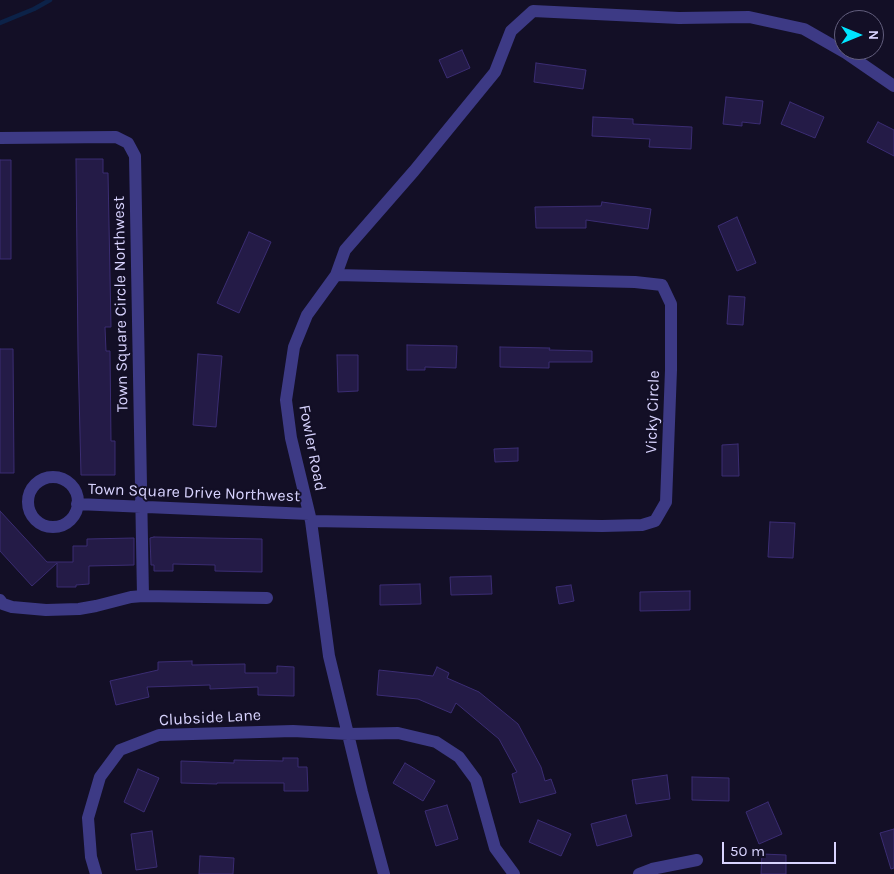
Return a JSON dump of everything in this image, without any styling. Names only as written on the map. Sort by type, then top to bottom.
[{"type":"street","name":"Fowler Road","points":[[384,874],[329,656],[310,518],[291,438],[286,400],[294,347],[307,315],[336,275],[345,250],[414,171],[495,72],[511,31],[533,11],[679,18],[749,17],[759,19],[804,29],[846,53],[894,86]]},
{"type":"street","name":"Town Square Circle Northwest","points":[[0,138],[116,137],[128,143],[135,156],[143,596]]},
{"type":"street","name":"Vicky Circle","points":[[310,518],[602,526],[642,525],[655,521],[666,502],[671,370],[671,304],[662,285],[635,282],[336,275]]},
{"type":"street","name":"Town Square Drive Northwest","points":[[77,504],[310,518]]},
{"type":"street","points":[[0,600],[3,604],[12,607],[46,610],[79,609],[143,596],[267,598]]},
{"type":"street","name":"Clubside Lane","points":[[96,874],[91,857],[88,818],[100,777],[120,750],[159,735],[292,731],[348,734],[398,733],[436,742],[459,757],[476,780],[495,848],[514,874]]},
{"type":"street","points":[[639,874],[652,869],[697,860]]},
{"type":"building","points":[[462,50],[470,68],[447,78],[439,60]]},
{"type":"building","points":[[536,63],[586,70],[583,89],[534,82]]},
{"type":"building","points":[[726,97],[763,101],[760,124],[742,122],[742,126],[723,124]]},
{"type":"building","points":[[790,102],[824,117],[815,138],[781,124]]},
{"type":"building","points":[[593,117],[633,119],[633,124],[692,127],[691,149],[649,147],[650,139],[592,136]]},
{"type":"building","points":[[878,122],[894,130],[894,156],[867,142]]},
{"type":"building","points":[[76,159],[103,159],[103,173],[108,173],[111,327],[105,327],[106,351],[110,351],[111,441],[115,441],[115,475],[81,475]]},
{"type":"building","points":[[0,160],[11,160],[11,259],[0,259]]},
{"type":"building","points":[[602,202],[651,209],[648,229],[586,220],[586,228],[536,228],[535,207],[601,206]]},
{"type":"building","points":[[737,217],[756,263],[737,271],[718,226]]},
{"type":"building","points":[[249,232],[271,242],[239,313],[217,303]]},
{"type":"building","points":[[729,296],[745,297],[743,325],[727,324]]},
{"type":"building","points":[[407,345],[457,346],[456,368],[425,367],[425,370],[407,370]]},
{"type":"building","points":[[500,347],[592,351],[592,362],[549,362],[549,368],[500,367]]},
{"type":"building","points":[[0,349],[13,349],[14,473],[0,473]]},
{"type":"building","points":[[198,354],[222,356],[216,427],[193,425]]},
{"type":"building","points":[[337,355],[358,355],[358,391],[338,392]]},
{"type":"building","points":[[738,444],[739,476],[722,476],[722,445]]},
{"type":"building","points":[[518,448],[518,461],[495,462],[494,449]]},
{"type":"building","points":[[0,511],[47,562],[73,562],[73,546],[87,546],[87,539],[134,538],[134,565],[89,566],[89,584],[76,585],[76,587],[57,587],[57,563],[32,586],[0,551]]},
{"type":"building","points":[[770,522],[795,523],[793,558],[768,557]]},
{"type":"building","points":[[150,538],[262,539],[262,572],[215,571],[215,565],[173,564],[173,571],[154,571],[154,565],[151,565]]},
{"type":"building","points":[[491,576],[492,594],[451,595],[450,577]]},
{"type":"building","points":[[420,584],[421,604],[380,605],[380,585]]},
{"type":"building","points":[[571,585],[574,601],[559,604],[556,587]]},
{"type":"building","points":[[690,591],[690,610],[640,611],[640,592]]},
{"type":"building","points":[[192,661],[192,665],[245,664],[245,673],[277,673],[277,666],[294,667],[294,696],[258,695],[258,687],[210,689],[210,685],[147,687],[149,697],[116,705],[110,681],[158,670],[158,662]]},
{"type":"building","points":[[437,667],[449,673],[447,678],[479,692],[518,724],[541,767],[545,781],[551,779],[556,793],[520,803],[512,774],[517,772],[499,739],[456,703],[451,713],[418,699],[377,695],[379,670],[433,676]]},
{"type":"building","points":[[283,758],[298,758],[298,767],[307,767],[308,791],[284,791],[284,783],[181,783],[181,761],[234,763],[234,760],[283,761]]},
{"type":"building","points":[[405,763],[435,781],[423,801],[393,783]]},
{"type":"building","points":[[138,769],[159,778],[144,812],[124,802]]},
{"type":"building","points":[[667,775],[670,799],[636,804],[632,780]]},
{"type":"building","points":[[692,777],[729,778],[729,801],[692,800]]},
{"type":"building","points":[[768,802],[782,834],[759,844],[746,812]]},
{"type":"building","points":[[447,805],[458,839],[436,846],[425,811]]},
{"type":"building","points":[[626,815],[632,836],[597,846],[591,824]]},
{"type":"building","points":[[538,820],[571,834],[561,856],[529,842]]},
{"type":"building","points":[[894,829],[894,868],[891,869],[880,833]]},
{"type":"building","points":[[152,831],[157,867],[136,870],[131,834]]},
{"type":"building","points":[[762,854],[786,855],[786,874],[761,874]]},
{"type":"building","points":[[200,856],[234,858],[233,874],[199,874]]},
{"type":"waterway","points":[[0,23],[50,0]]}]
